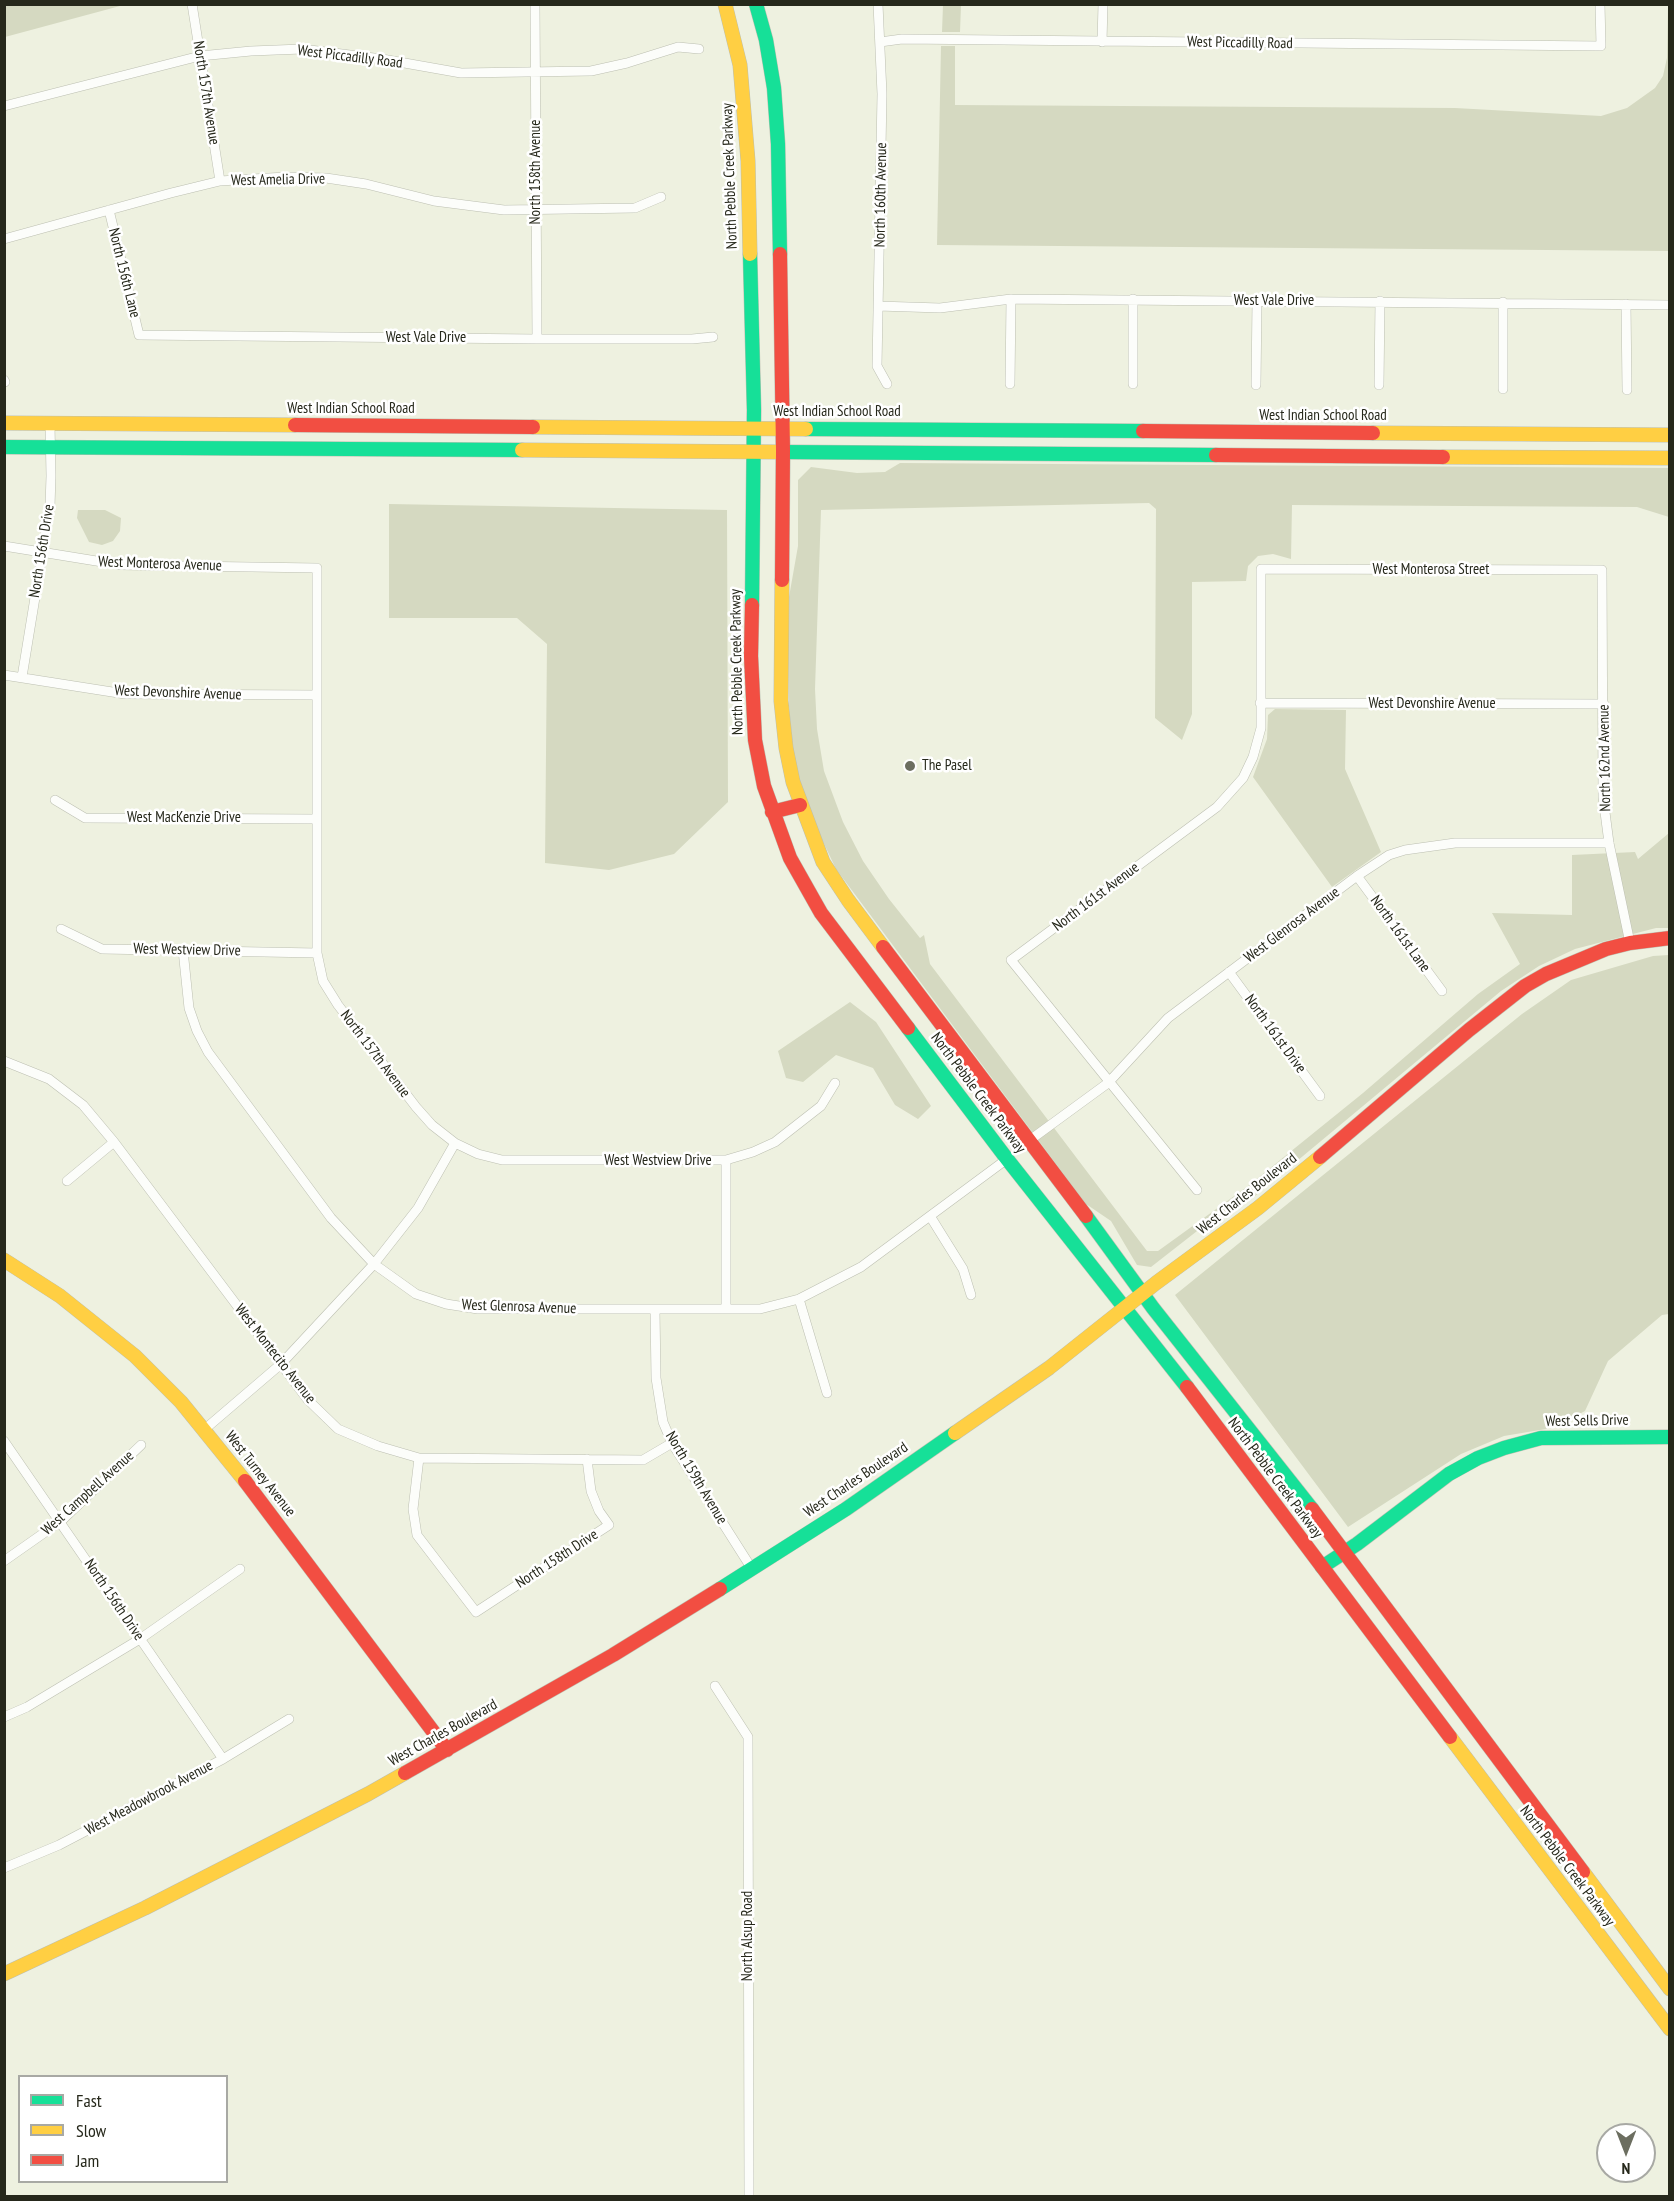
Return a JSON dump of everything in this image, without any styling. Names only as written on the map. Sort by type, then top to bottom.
[{"type":"main road","name":"North Pebble Creek Parkway","points":[[725,4],[740,65],[746,133],[754,428],[752,710],[758,759],[772,812],[801,879],[821,913],[1007,1159],[1165,1358],[1670,2028]]},
{"type":"main road","name":"North Pebble Creek Parkway","points":[[756,4],[766,40],[774,88],[778,144],[783,451],[781,701],[786,748],[800,805],[823,862],[848,900],[1143,1293],[1345,1551],[1670,1989]]},
{"type":"main road","name":"West Indian School Road","points":[[4,423],[1670,435]]},
{"type":"main road","points":[[4,447],[1670,458]]},
{"type":"main road","points":[[772,812],[800,805]]},
{"type":"main road","name":"West Charles Boulevard","points":[[4,1974],[249,1856],[368,1794],[613,1655],[752,1569],[846,1509],[1049,1368],[1143,1293],[1297,1177],[1469,1030],[1525,986],[1546,974],[1588,956],[1630,944],[1670,938]]},
{"type":"main road","name":"West Turney Avenue","points":[[4,1260],[60,1296],[107,1333],[165,1386],[205,1429],[314,1570],[447,1750]]},
{"type":"main road","name":"West Sells Drive","points":[[1322,1567],[1449,1474],[1478,1458],[1504,1448],[1541,1438],[1670,1437]]},
{"type":"main road","points":[[1526,1838],[1546,1824]]},
{"type":"street","name":"North 157th Avenue","points":[[192,4],[220,182]]},
{"type":"street","name":"North 158th Avenue","points":[[535,4],[537,339]]},
{"type":"street","name":"North 160th Avenue","points":[[878,4],[882,94],[877,366],[887,384]]},
{"type":"street","points":[[1102,4],[1102,42]]},
{"type":"street","name":"West Piccadilly Road","points":[[880,42],[902,39],[1601,46],[1600,4]]},
{"type":"street","name":"West Piccadilly Road","points":[[4,106],[200,56],[251,51],[302,49],[382,59],[460,73],[591,71],[627,63],[678,47],[699,49]]},
{"type":"street","name":"West Amelia Drive","points":[[4,239],[220,182],[285,177],[327,178],[366,184],[456,205],[504,210],[635,208],[661,197]]},
{"type":"street","name":"North 156th Lane","points":[[109,210],[139,335]]},
{"type":"street","points":[[1010,384],[1011,299]]},
{"type":"street","name":"West Vale Drive","points":[[878,306],[940,308],[1011,299],[1670,304]]},
{"type":"street","points":[[1133,299],[1133,384]]},
{"type":"street","points":[[1256,385],[1257,300]]},
{"type":"street","points":[[1379,385],[1380,301]]},
{"type":"street","points":[[1503,302],[1503,389]]},
{"type":"street","points":[[1626,304],[1626,390]]},
{"type":"street","name":"West Vale Drive","points":[[139,335],[537,339],[713,337]]},
{"type":"street","name":"North 156th Drive","points":[[22,677],[51,490],[50,424]]},
{"type":"street","name":"West Monterosa Avenue","points":[[4,546],[102,563],[140,566],[317,568]]},
{"type":"street","name":"North 157th Avenue","points":[[317,568],[317,953],[323,981],[338,1005],[416,1107],[432,1125],[455,1143]]},
{"type":"street","name":"West Monterosa Street","points":[[1260,570],[1602,570]]},
{"type":"street","name":"North 161st Avenue","points":[[1197,1190],[1108,1083],[1011,960],[1217,807],[1243,778],[1253,757],[1260,728],[1260,570]]},
{"type":"street","name":"North 162nd Avenue","points":[[1602,570],[1604,797],[1609,843],[1630,944]]},
{"type":"street","name":"West Devonshire Avenue","points":[[4,675],[125,694],[317,695]]},
{"type":"street","name":"West Devonshire Avenue","points":[[1260,703],[1604,704]]},
{"type":"street","name":"West MacKenzie Drive","points":[[55,800],[85,818],[317,819]]},
{"type":"street","name":"West Glenrosa Avenue","points":[[1030,1140],[1108,1083],[1168,1018],[1357,876],[1389,855],[1425,846],[1455,843],[1609,843]]},
{"type":"street","name":"North 161st Lane","points":[[1357,876],[1442,992]]},
{"type":"street","name":"West Westview Drive","points":[[61,928],[102,949],[317,953]]},
{"type":"street","name":"West Glenrosa Avenue","points":[[183,950],[189,1008],[208,1052],[331,1218],[374,1264],[416,1294],[446,1304],[478,1309],[760,1309],[799,1299],[861,1267],[1007,1159]]},
{"type":"street","name":"North 161st Drive","points":[[1229,972],[1320,1096]]},
{"type":"street","name":"West Montecito Avenue","points":[[4,1061],[49,1079],[83,1105],[114,1142],[308,1400],[338,1429],[378,1446],[419,1458],[643,1460],[672,1443]]},
{"type":"street","name":"West Westview Drive","points":[[455,1143],[478,1154],[502,1160],[726,1160],[753,1152],[775,1142],[822,1106],[835,1083]]},
{"type":"street","points":[[67,1181],[114,1142]]},
{"type":"street","points":[[205,1429],[281,1364],[374,1264],[418,1208],[455,1143]]},
{"type":"street","points":[[726,1160],[726,1309]]},
{"type":"street","points":[[930,1216],[963,1269],[971,1295]]},
{"type":"street","points":[[799,1299],[827,1393]]},
{"type":"street","name":"North 159th Avenue","points":[[655,1310],[657,1389],[663,1422],[672,1443],[752,1569]]},
{"type":"street","name":"North 156th Drive","points":[[4,1441],[224,1759]]},
{"type":"street","name":"West Campbell Avenue","points":[[4,1561],[61,1521],[141,1446]]},
{"type":"street","name":"North 158th Drive","points":[[419,1458],[413,1509],[417,1535],[476,1612],[609,1525],[599,1511],[591,1491],[587,1459]]},
{"type":"street","points":[[4,1717],[27,1707],[140,1639],[240,1569]]},
{"type":"street","name":"North Alsup Road","points":[[715,1686],[748,1737],[749,2196]]},
{"type":"street","name":"West Meadowbrook Avenue","points":[[4,1868],[59,1845],[224,1759],[290,1719]]},
{"type":"green space","points":[[5,4],[120,4],[120,6],[5,37]]},
{"type":"green space","points":[[943,5],[961,5],[960,32],[942,32]]},
{"type":"green space","points":[[1668,5],[1670,5],[1669,251],[937,245],[941,46],[955,46],[955,105],[1455,108],[1601,116],[1627,108],[1655,88],[1663,76],[1667,58]]},
{"type":"green space","points":[[900,463],[1669,468],[1669,517],[1637,507],[1292,505],[1291,559],[1273,554],[1258,556],[1248,566],[1246,581],[1192,582],[1192,714],[1182,740],[1155,718],[1156,509],[1149,503],[821,510],[815,689],[817,729],[824,771],[843,822],[863,861],[889,899],[920,938],[924,935],[930,964],[1147,1251],[1158,1251],[1248,1186],[1363,1093],[1478,994],[1520,964],[1492,913],[1572,915],[1572,855],[1635,852],[1638,859],[1669,833],[1669,928],[1656,928],[1575,949],[1539,966],[1501,991],[1255,1196],[1215,1217],[1151,1267],[1137,1265],[1111,1221],[1086,1204],[836,869],[817,829],[800,781],[793,750],[789,707],[789,597],[798,546],[798,480],[811,467],[857,473],[885,472]]},
{"type":"green space","points":[[389,504],[727,510],[728,802],[674,854],[609,870],[545,863],[547,644],[517,618],[389,618]]},
{"type":"green space","points":[[78,510],[105,510],[121,518],[120,531],[113,541],[102,545],[89,542],[77,518]]},
{"type":"green space","points":[[1275,709],[1346,710],[1345,769],[1381,852],[1332,887],[1253,777],[1267,739],[1268,715]]},
{"type":"green space","points":[[1669,955],[1669,1314],[1662,1315],[1608,1361],[1585,1411],[1552,1428],[1504,1436],[1461,1454],[1348,1527],[1175,1295],[1522,1014],[1571,980],[1653,956]]},
{"type":"green space","points":[[850,1002],[876,1022],[931,1106],[918,1119],[895,1105],[873,1068],[836,1055],[803,1082],[786,1078],[778,1051]]},
{"type":"traffic: fast","points":[[756,4],[766,40],[774,88],[778,144],[780,254]]},
{"type":"traffic: fast","points":[[750,254],[754,410],[752,605]]},
{"type":"traffic: fast","points":[[806,429],[1143,431]]},
{"type":"traffic: fast","points":[[4,447],[522,450]]},
{"type":"traffic: fast","points":[[782,452],[1216,455]]},
{"type":"traffic: fast","points":[[908,1028],[1007,1159],[1187,1387]]},
{"type":"traffic: fast","points":[[1086,1216],[1153,1308],[1312,1509]]},
{"type":"traffic: fast","points":[[720,1589],[846,1509],[955,1433]]},
{"type":"traffic: fast","points":[[1322,1567],[1357,1544],[1449,1474],[1478,1458],[1504,1448],[1541,1438],[1670,1437]]},
{"type":"traffic: slow","points":[[725,4],[740,65],[748,161],[750,254]]},
{"type":"traffic: slow","points":[[4,423],[295,425]]},
{"type":"traffic: slow","points":[[533,427],[806,429]]},
{"type":"traffic: slow","points":[[1373,433],[1670,435]]},
{"type":"traffic: slow","points":[[522,450],[782,452]]},
{"type":"traffic: slow","points":[[1443,457],[1670,458]]},
{"type":"traffic: slow","points":[[782,580],[781,701],[786,748],[793,782],[823,862],[883,947]]},
{"type":"traffic: slow","points":[[955,1433],[1049,1368],[1156,1283],[1258,1208],[1320,1157]]},
{"type":"traffic: slow","points":[[4,1260],[60,1296],[135,1356],[181,1402],[245,1481]]},
{"type":"traffic: slow","points":[[1450,1737],[1670,2029]]},
{"type":"traffic: slow","points":[[4,1974],[145,1908],[405,1773]]},
{"type":"traffic: slow","points":[[1583,1872],[1670,1989]]},
{"type":"traffic: jam","points":[[780,254],[782,580]]},
{"type":"traffic: jam","points":[[295,425],[533,427]]},
{"type":"traffic: jam","points":[[1143,431],[1373,433]]},
{"type":"traffic: jam","points":[[1216,455],[1443,457]]},
{"type":"traffic: jam","points":[[752,605],[751,656],[755,740],[764,786],[790,858],[821,913],[908,1028]]},
{"type":"traffic: jam","points":[[772,812],[800,805]]},
{"type":"traffic: jam","points":[[1320,1157],[1469,1030],[1525,986],[1546,974],[1606,949],[1630,943],[1670,938]]},
{"type":"traffic: jam","points":[[883,947],[1086,1216]]},
{"type":"traffic: jam","points":[[1187,1387],[1450,1737]]},
{"type":"traffic: jam","points":[[245,1481],[447,1750]]},
{"type":"traffic: jam","points":[[1312,1509],[1583,1872]]},
{"type":"traffic: jam","points":[[405,1773],[613,1655],[720,1589]]},
{"type":"place","name":"The Pasel","points":[[910,766]]}]
